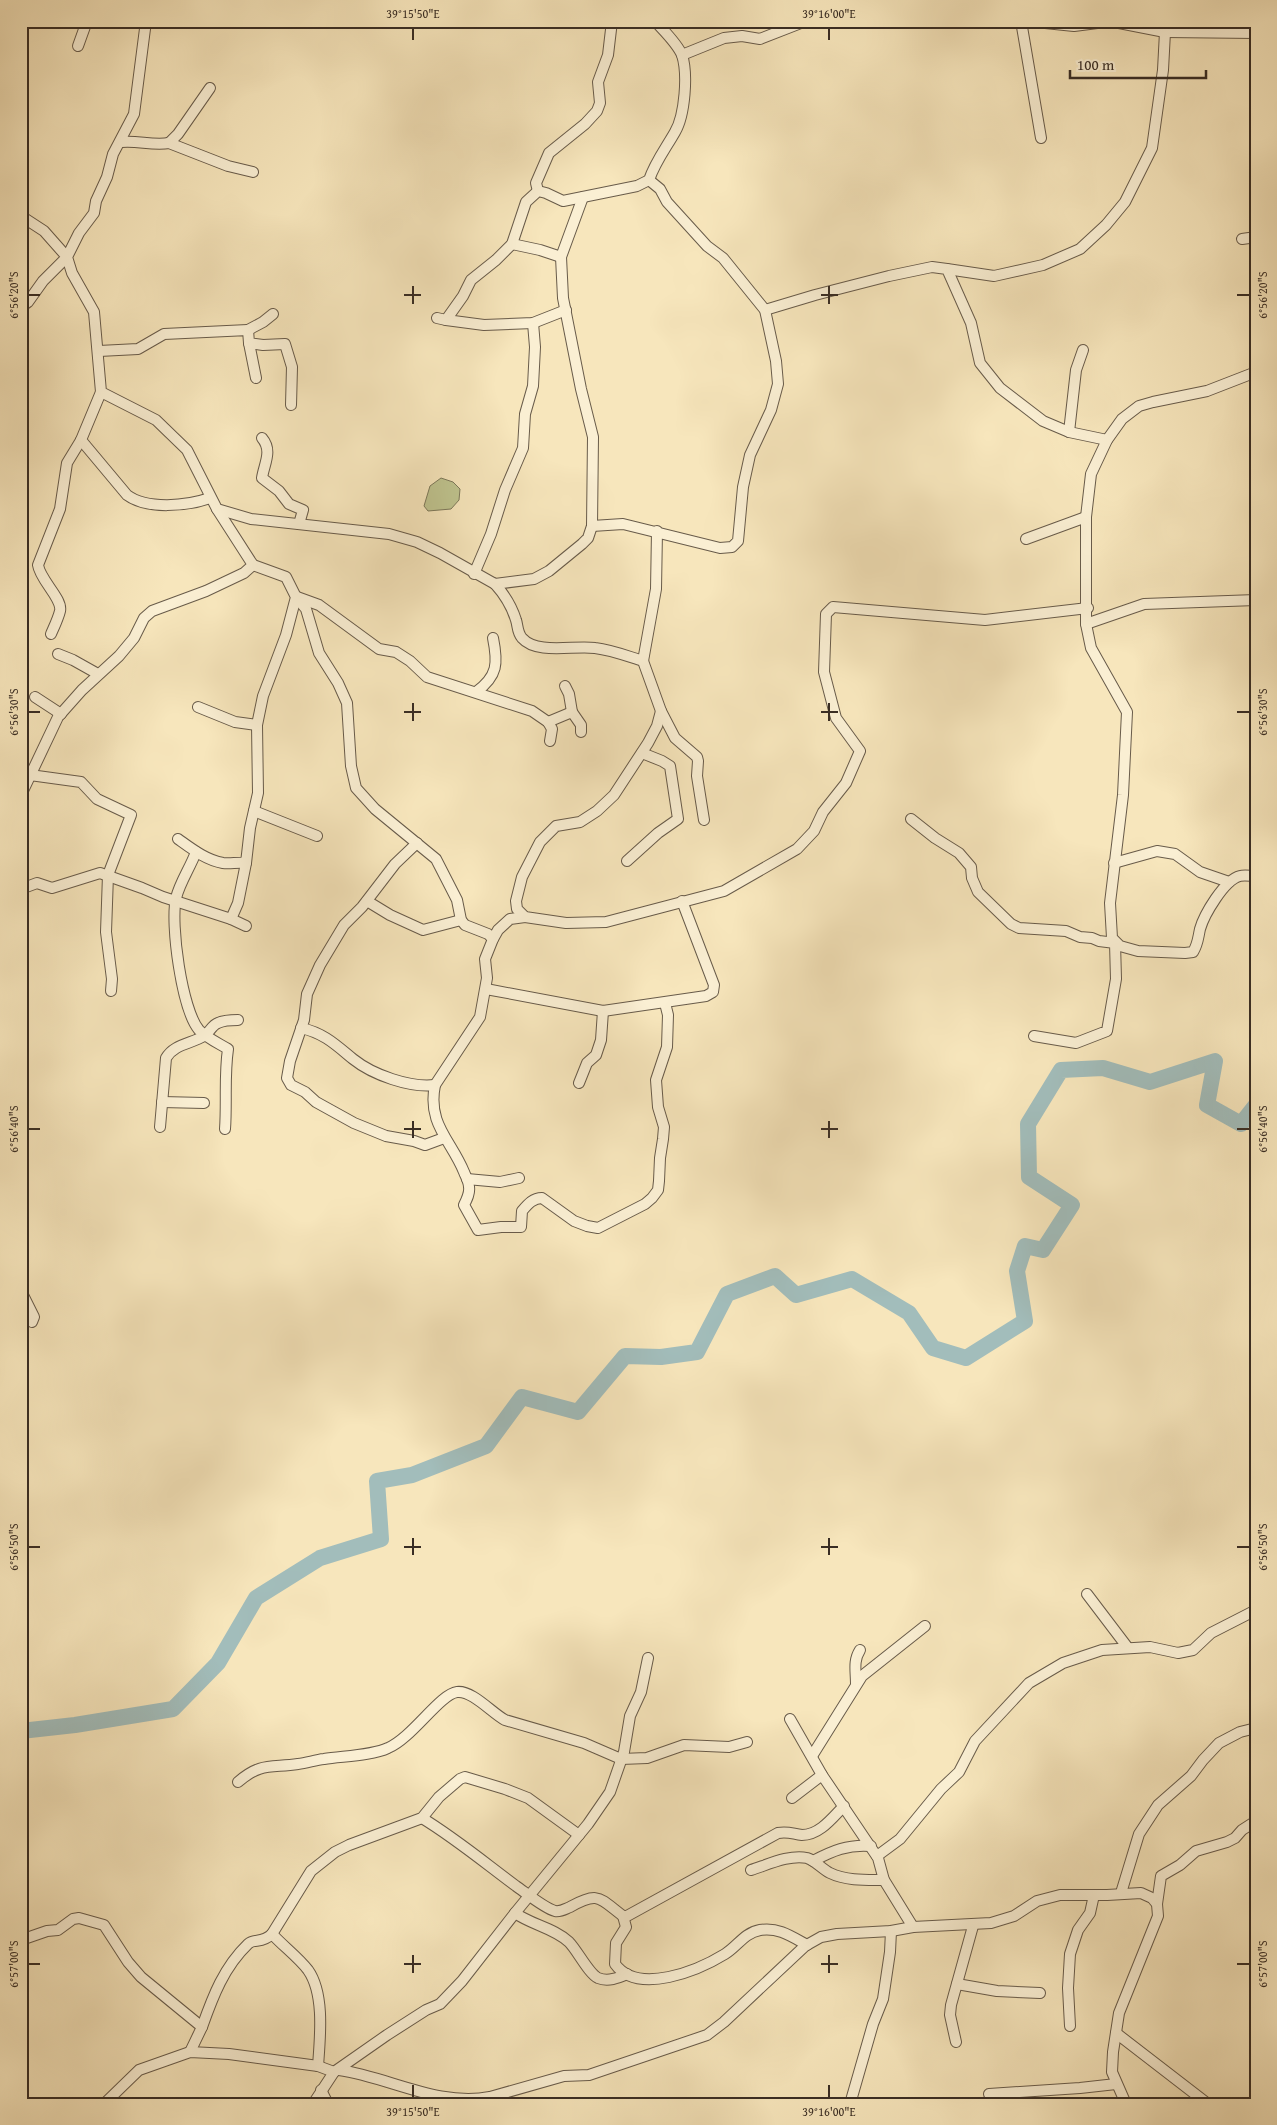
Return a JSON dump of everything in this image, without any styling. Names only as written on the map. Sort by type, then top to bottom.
[{"type":"street","points":[[78,46],[87,21]]},
{"type":"street","points":[[21,307],[28,302],[42,281],[67,257],[79,233],[94,213],[96,201],[107,177],[108,166],[134,114],[146,21]]},
{"type":"street","points":[[538,191],[536,183],[549,153],[585,124],[597,111],[600,103],[598,82],[608,55],[612,21]]},
{"type":"street","points":[[538,191],[563,201],[637,186],[649,180],[654,166],[676,131],[682,115],[684,76],[682,55],[656,21]]},
{"type":"street","points":[[682,55],[724,38],[742,36],[760,39],[806,21]]},
{"type":"street","points":[[1021,21],[1041,138]]},
{"type":"street","points":[[1026,21],[1074,26],[1105,22],[1119,23],[1165,32],[1256,33]]},
{"type":"street","points":[[1238,21],[1239,33]]},
{"type":"street","points":[[765,310],[889,276],[932,267],[994,276],[1044,266],[1080,249],[1106,225],[1125,202],[1152,148],[1163,70],[1165,32]]},
{"type":"street","points":[[169,143],[178,134],[210,88]]},
{"type":"street","points":[[121,142],[131,140],[159,145],[169,143],[228,166],[253,172]]},
{"type":"street","points":[[592,526],[623,524],[720,548],[732,547],[738,541],[743,487],[750,455],[771,410],[778,384],[776,361],[765,310],[723,258],[707,246],[667,202],[660,188],[649,180]]},
{"type":"street","points":[[538,191],[526,202],[512,244],[471,280],[463,296],[441,319],[484,325],[533,323],[566,310]]},
{"type":"street","points":[[495,584],[534,579],[549,571],[588,538],[592,526],[593,437],[580,389],[566,310],[562,257],[583,197]]},
{"type":"street","points":[[21,216],[44,231],[67,257],[72,273],[94,312],[99,351],[101,392],[81,440],[66,463],[60,509],[38,565],[39,573],[59,601],[60,607],[51,634]]},
{"type":"street","points":[[1242,240],[1256,237]]},
{"type":"street","points":[[512,244],[562,257]]},
{"type":"street","points":[[947,269],[971,323],[980,363],[1000,388],[1044,421],[1069,432],[1107,440]]},
{"type":"street","points":[[99,351],[138,349],[164,334],[248,330],[273,314]]},
{"type":"street","points":[[474,574],[491,534],[505,490],[523,448],[525,414],[533,386],[535,347],[533,323]]},
{"type":"street","points":[[248,330],[256,378]]},
{"type":"street","points":[[249,343],[263,345],[285,344],[292,367],[291,405]]},
{"type":"street","points":[[1069,432],[1076,370],[1083,350]]},
{"type":"street","points":[[1034,1036],[1076,1043],[1107,1031],[1116,979],[1115,943],[1111,932],[1110,903],[1114,863],[1119,845],[1127,712],[1091,648],[1086,624],[1088,608],[1086,517],[1092,474],[1107,440],[1122,419],[1139,406],[1207,391],[1256,372]]},
{"type":"street","points":[[101,392],[156,420],[180,443],[187,450],[210,498],[253,564],[286,576],[296,596],[306,609],[319,652],[338,683],[347,703],[350,766],[356,788],[375,809],[436,859],[457,900],[461,920],[465,925],[488,934],[493,939]]},
{"type":"street","points":[[262,438],[266,443],[268,458],[262,478],[279,491],[289,504],[303,510],[300,524]]},
{"type":"street","points":[[81,440],[135,501],[142,503],[185,504],[210,498]]},
{"type":"street","points":[[217,509],[251,519],[389,534],[417,542],[495,584],[503,593],[516,621],[520,637],[527,642],[540,648],[593,648],[609,650],[643,661]]},
{"type":"street","points":[[1026,538],[1086,517]]},
{"type":"street","points":[[657,531],[656,589],[643,661],[661,711],[675,738],[697,757],[697,776],[704,820]]},
{"type":"street","points":[[21,795],[50,730],[61,714],[98,674],[119,656],[134,638],[144,618],[152,611],[244,573],[253,564]]},
{"type":"street","points":[[296,596],[318,605],[379,649],[396,652],[410,661],[427,677],[532,711],[548,722],[552,729],[550,741]]},
{"type":"street","points":[[231,919],[238,903],[246,863],[250,828],[258,793],[257,725],[263,696],[286,634],[296,596]]},
{"type":"street","points":[[1086,624],[1144,604],[1256,600]]},
{"type":"street","points":[[666,1003],[668,1016],[667,1048],[656,1080],[658,1107],[664,1127],[660,1158],[660,1181],[658,1190],[652,1198],[645,1204],[598,1228],[581,1224],[542,1198],[538,1198],[522,1211],[521,1227],[478,1230],[464,1205],[469,1194],[467,1179],[457,1156],[444,1138],[433,1107],[436,1086],[480,1017],[486,989],[486,959],[498,930],[510,919],[525,917],[566,923],[606,922],[682,901],[714,895],[790,855],[814,831],[823,812],[849,776],[860,751],[836,718],[824,672],[826,614],[833,607],[985,620],[1088,608]]},
{"type":"street","points":[[476,692],[488,683],[494,674],[496,658],[493,638]]},
{"type":"street","points":[[58,654],[98,674]]},
{"type":"street","points":[[565,686],[569,694],[572,712],[581,724],[581,732]]},
{"type":"street","points":[[35,697],[61,714]]},
{"type":"street","points":[[198,707],[235,722],[257,725]]},
{"type":"street","points":[[525,917],[517,909],[516,901],[522,877],[540,842],[556,826],[580,822],[598,811],[614,795],[642,753],[657,726],[661,711]]},
{"type":"street","points":[[548,722],[572,712]]},
{"type":"street","points":[[627,861],[658,833],[678,819],[670,766],[642,753]]},
{"type":"street","points":[[30,775],[81,782],[97,799],[131,815],[108,875],[106,932],[112,979],[111,991]]},
{"type":"street","points":[[254,811],[317,836]]},
{"type":"street","points":[[912,819],[935,838],[959,853],[971,867],[972,878],[978,892],[1011,924],[1019,928],[1066,931],[1080,937],[1115,943],[1120,946],[1147,952],[1185,954],[1193,952],[1198,945],[1201,928],[1211,906],[1229,882],[1239,876],[1256,876]]},
{"type":"street","points":[[178,839],[213,861],[246,863]]},
{"type":"street","points":[[417,843],[390,870],[367,901],[344,925],[320,965],[308,994],[306,1012],[288,1072],[288,1082],[305,1092],[318,1103],[376,1133],[425,1145],[444,1138]]},
{"type":"street","points":[[1114,863],[1157,851],[1175,854],[1200,872],[1229,882]]},
{"type":"street","points":[[196,852],[182,880],[176,900],[176,933],[184,993],[192,1016],[198,1028],[206,1036],[228,1049],[225,1070],[225,1129]]},
{"type":"street","points":[[21,889],[37,883],[52,888],[96,874],[108,875],[246,926]]},
{"type":"street","points":[[367,901],[390,915],[423,930],[461,920]]},
{"type":"street","points":[[486,989],[603,1011],[706,996],[713,992],[714,985],[682,901]]},
{"type":"street","points":[[579,1083],[586,1063],[596,1056],[601,1040],[603,1011]]},
{"type":"street","points":[[160,1127],[166,1058],[169,1052],[176,1047],[206,1036],[214,1024],[238,1020]]},
{"type":"street","points":[[301,1028],[312,1030],[325,1037],[343,1049],[353,1060],[376,1072],[416,1086],[436,1086]]},
{"type":"street","points":[[162,1102],[204,1103]]},
{"type":"street","points":[[467,1179],[500,1182],[519,1178]]},
{"type":"street","points":[[21,1291],[34,1317],[32,1322]]},
{"type":"street","points":[[1087,1594],[1128,1648]]},
{"type":"street","points":[[877,1856],[900,1839],[941,1789],[959,1772],[975,1741],[1029,1683],[1063,1663],[1102,1650],[1150,1647],[1178,1653],[1193,1650],[1210,1633],[1256,1610]]},
{"type":"street","points":[[812,1756],[842,1710],[856,1684],[874,1665],[925,1626]]},
{"type":"street","points":[[856,1684],[855,1658],[860,1650]]},
{"type":"street","points":[[313,2104],[336,2071],[387,2035],[426,2010],[440,2004],[462,1981],[578,1835],[610,1792],[621,1759],[630,1716],[641,1692],[648,1658]]},
{"type":"street","points":[[238,1782],[247,1774],[262,1767],[300,1764],[321,1759],[385,1750],[409,1734],[441,1701],[454,1692],[471,1695],[496,1715],[506,1720],[584,1744],[621,1759],[647,1758],[684,1745],[729,1747],[747,1742]]},
{"type":"street","points":[[790,1719],[822,1775],[877,1856],[884,1880],[913,1927]]},
{"type":"street","points":[[1121,1893],[1139,1834],[1158,1805],[1191,1776],[1219,1743],[1240,1732],[1256,1728]]},
{"type":"street","points":[[792,1798],[822,1775]]},
{"type":"street","points":[[190,2052],[202,2027],[212,1997],[234,1959],[250,1942],[264,1940],[272,1934],[311,1871],[349,1845],[422,1818],[448,1788],[460,1779],[469,1777],[505,1788],[528,1798],[578,1835]]},
{"type":"street","points":[[623,1916],[635,1912],[778,1834],[786,1831],[807,1834],[825,1826],[844,1806]]},
{"type":"street","points":[[422,1818],[454,1839],[529,1895],[557,1911],[586,1899],[595,1897],[603,1900],[623,1916],[626,1927],[616,1943],[615,1964],[619,1970],[627,1974],[656,1980],[674,1976],[707,1964],[728,1952],[750,1933],[760,1930],[784,1932],[807,1945]]},
{"type":"street","points":[[1126,2104],[1112,2072],[1119,2013],[1156,1922],[1161,1876],[1202,1848],[1228,1842],[1256,1821]]},
{"type":"street","points":[[813,1861],[844,1847],[856,1844],[870,1846]]},
{"type":"street","points":[[751,1870],[789,1859],[800,1858],[813,1861],[832,1875],[861,1880],[884,1880]]},
{"type":"street","points":[[104,2104],[139,2070],[190,2052],[212,2051],[318,2066],[336,2071],[357,2072],[450,2100],[476,2101],[564,2076],[589,2074],[707,2035],[724,2022],[807,1945],[821,1937],[837,1934],[891,1931],[913,1927],[974,1926],[1000,1922],[1037,1902],[1060,1895],[1140,1893],[1152,1898],[1157,1904]]},
{"type":"street","points":[[1070,2026],[1068,1988],[1070,1954],[1078,1930],[1090,1913],[1094,1895]]},
{"type":"street","points":[[515,1913],[531,1924],[548,1928],[569,1943],[595,1977],[605,1980],[627,1974]]},
{"type":"street","points":[[21,1940],[47,1931],[58,1930],[73,1919],[79,1918],[104,1925],[128,1962],[141,1977],[202,2027]]},
{"type":"street","points":[[956,2042],[950,2015],[951,2005],[974,1926]]},
{"type":"street","points":[[850,2104],[873,2024],[883,1999],[891,1931]]},
{"type":"street","points":[[272,1934],[307,1969],[313,1980],[321,2010],[318,2066]]},
{"type":"street","points":[[957,1984],[997,1991],[1040,1993]]},
{"type":"street","points":[[1116,2033],[1208,2104]]},
{"type":"street","points":[[989,2094],[1116,2084]]},
{"type":"street","points":[[321,2090],[328,2104]]},
{"type":"green space","points":[[441,478],[453,482],[460,489],[459,500],[451,509],[428,511],[424,506],[430,486]]},
{"type":"waterway","points":[[21,1731],[75,1725],[173,1709],[218,1663],[256,1598],[320,1558],[381,1539],[377,1481],[412,1475],[486,1446],[522,1397],[578,1412],[625,1356],[661,1357],[697,1352],[727,1294],[775,1276],[796,1295],[852,1279],[909,1313],[933,1348],[966,1358],[1025,1321],[1017,1271],[1025,1246],[1043,1250],[1072,1205],[1029,1177],[1028,1124],[1061,1070],[1103,1068],[1150,1082],[1215,1061],[1207,1105],[1241,1124],[1256,1105]]}]
